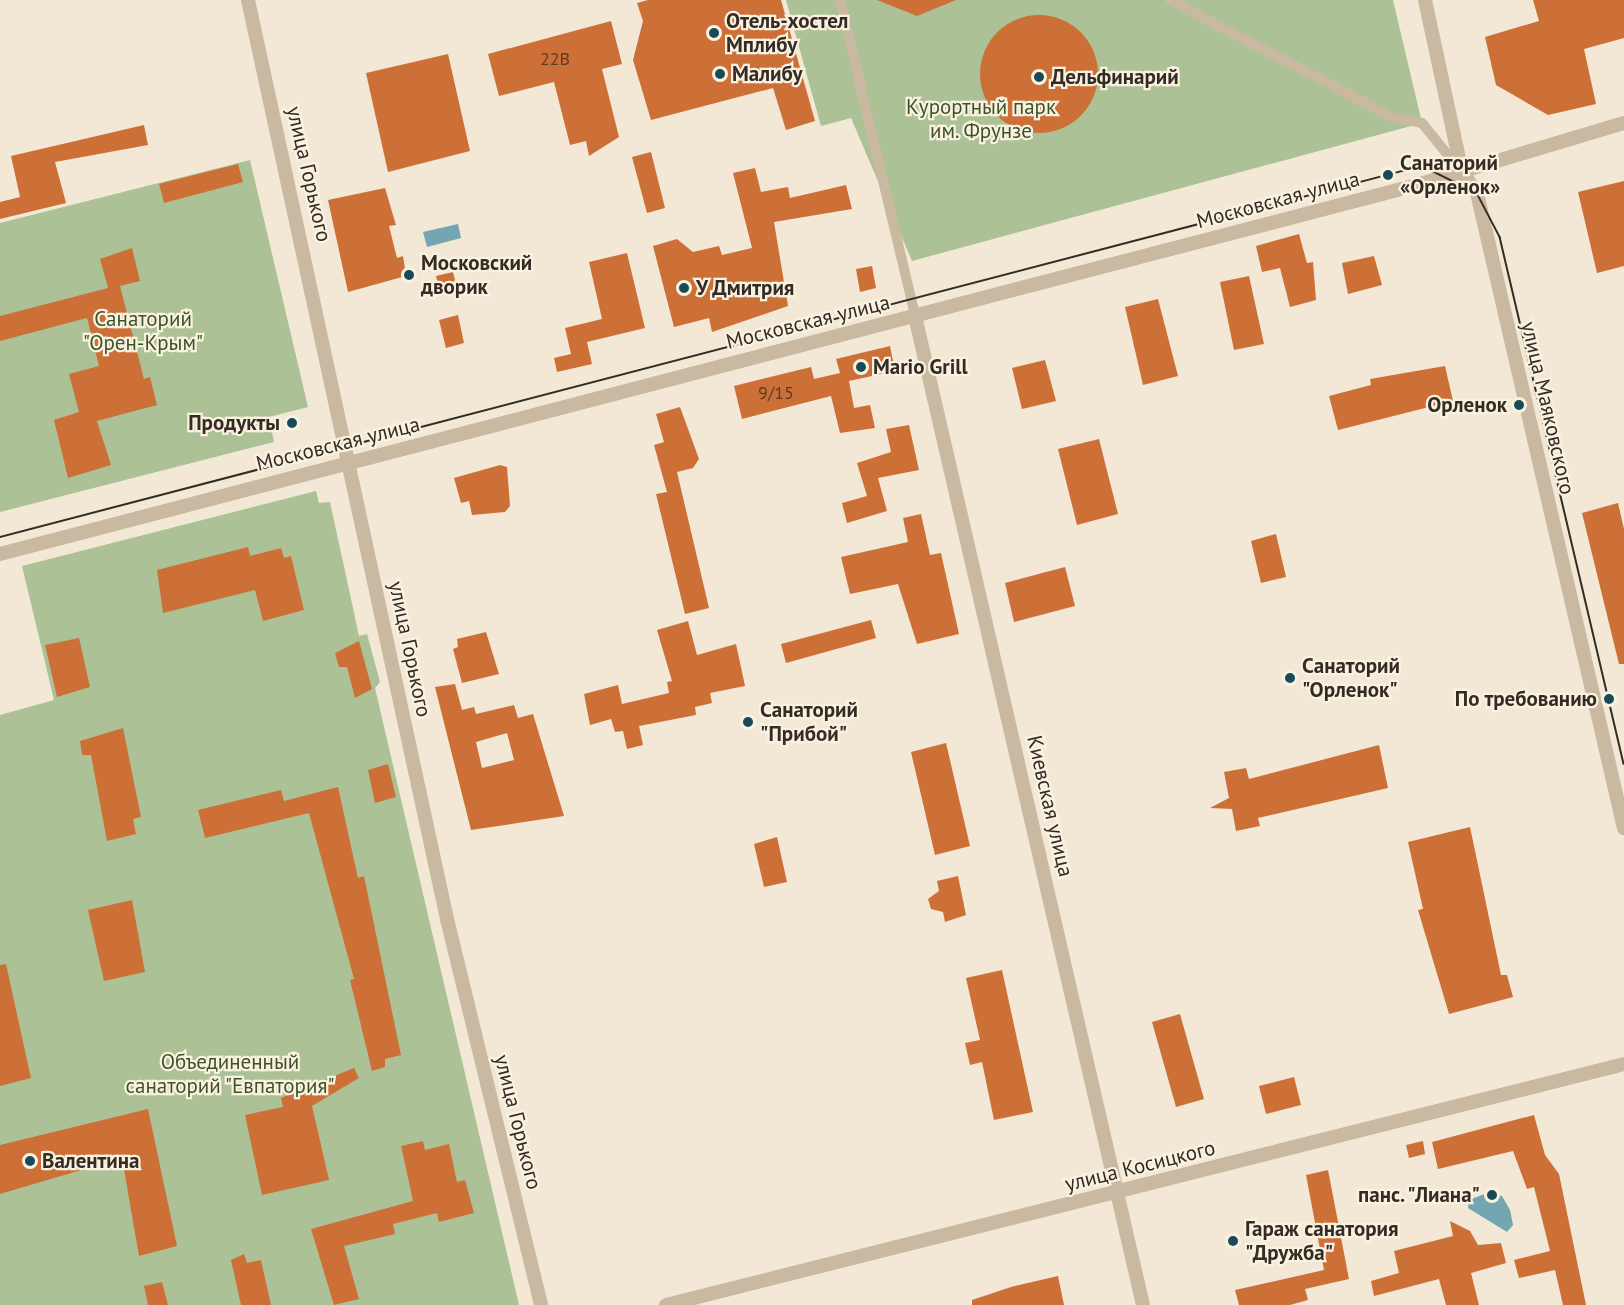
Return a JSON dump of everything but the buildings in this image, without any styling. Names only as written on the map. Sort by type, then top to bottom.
[{"type":"street","name":"улица Горького","points":[[248,0],[447,919],[541,1305]]},
{"type":"street","points":[[840,0],[915,316]]},
{"type":"street","points":[[1170,0],[1394,118],[1422,123],[1462,172]]},
{"type":"street","name":"улица Маяковского","points":[[1425,0],[1462,172],[1477,193],[1624,828]]},
{"type":"street","name":"Московская улица","points":[[0,554],[1462,172],[1624,123]]},
{"type":"street","name":"Киевская улица","points":[[915,316],[1143,1305]]},
{"type":"street","name":"улица Косицкого","points":[[666,1305],[1118,1194],[1624,1064]]},
{"type":"green space","name":"Курортный парк им. Фрунзе","points":[[786,0],[1393,0],[1422,123],[912,261],[851,118],[821,126]]},
{"type":"green space","name":"Санаторий \"Орен-Крым\"","points":[[250,160],[308,407],[269,417],[274,442],[0,512],[0,223]]},
{"type":"green space","name":"Объединенный санаторий \"Евпатория\"","points":[[316,491],[319,503],[330,502],[359,636],[367,634],[380,682],[375,688],[519,1305],[0,1305],[0,715],[54,700],[22,566]]},
{"type":"water","points":[[458,224],[461,238],[427,247],[423,232]]},
{"type":"water","points":[[1487,1193],[1502,1196],[1510,1210],[1513,1225],[1507,1232],[1468,1208],[1469,1200]]},
{"type":"tram line","points":[[0,537],[1410,169],[1432,171],[1477,193],[1500,237],[1624,764]]},
{"type":"place","name":"Отель-хостел Мплибу","points":[[714,33]]},
{"type":"place","name":"Малибу","points":[[720,74]]},
{"type":"place","name":"Дельфинарий","points":[[1039,77]]},
{"type":"place","name":"Санаторий «Орленок»","points":[[1388,175]]},
{"type":"place","name":"Московский дворик","points":[[409,275]]},
{"type":"place","name":"У Дмитрия","points":[[684,288]]},
{"type":"place","name":"Mario Grill","points":[[861,367]]},
{"type":"place","name":"Орленок","points":[[1519,405]]},
{"type":"place","name":"Продукты","points":[[292,423]]},
{"type":"place","name":"Санаторий \"Орленок\"","points":[[1290,678]]},
{"type":"place","name":"По требованию","points":[[1609,699]]},
{"type":"place","name":"Санаторий \"Прибой\"","points":[[748,722]]},
{"type":"place","name":"Валентина","points":[[30,1161]]},
{"type":"place","name":"панс. \"Лиана\"","points":[[1492,1195]]},
{"type":"place","name":"Гараж санатория \"Дружба\"","points":[[1233,1241]]}]
